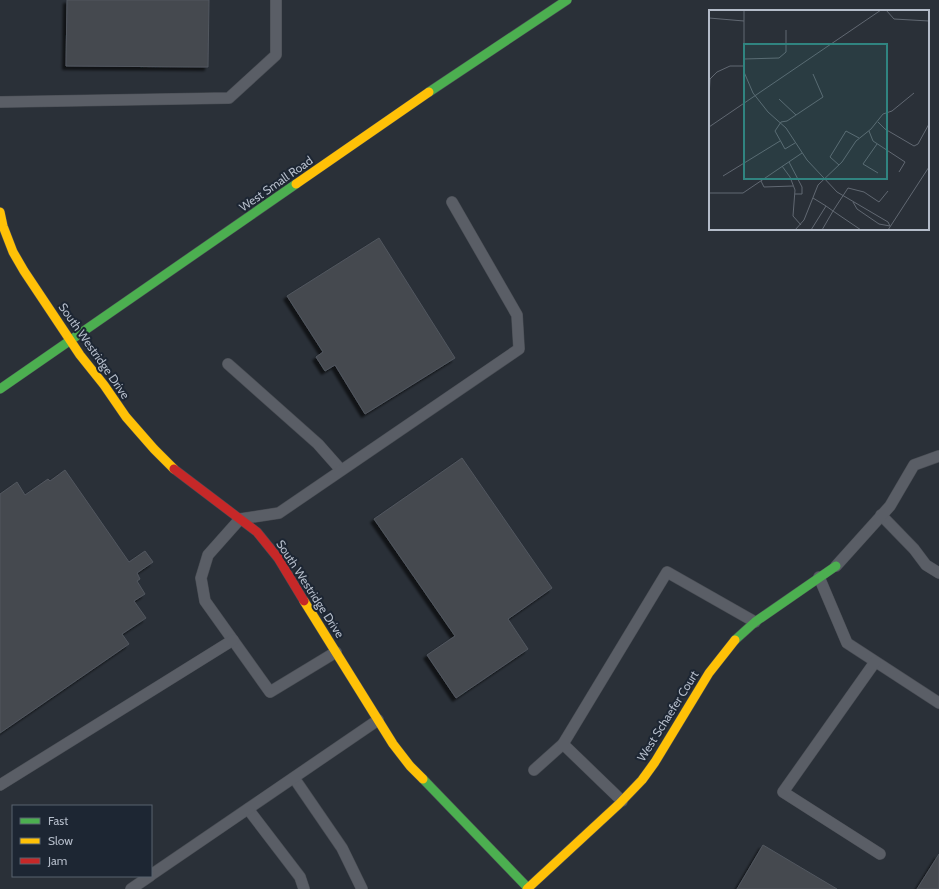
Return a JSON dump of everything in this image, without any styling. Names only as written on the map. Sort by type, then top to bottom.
[{"type":"street","name":"West Small Road","points":[[0,389],[461,70],[567,0]]},
{"type":"street","name":"South Westridge Drive","points":[[0,212],[3,226],[13,252],[24,271],[70,340],[126,417],[154,449],[176,470],[256,532],[278,558],[393,744],[410,766],[528,889]]},
{"type":"street","name":"West Schaefer Court","points":[[528,889],[622,801],[642,780],[655,762],[709,673],[737,638],[755,622],[836,566]]},
{"type":"lane","points":[[0,102],[229,98],[276,54],[276,0]]},
{"type":"lane","points":[[336,652],[270,692],[204,601],[201,578],[208,555],[240,519],[279,512],[519,349],[517,315],[452,202]]},
{"type":"lane","points":[[228,364],[318,444],[341,470]]},
{"type":"lane","points":[[836,566],[890,506],[914,465],[939,456]]},
{"type":"lane","points":[[881,515],[914,549],[926,565],[939,573]]},
{"type":"lane","points":[[534,770],[563,744],[667,572],[755,622]]},
{"type":"lane","points":[[819,577],[847,644],[939,703]]},
{"type":"lane","points":[[0,785],[233,640]]},
{"type":"lane","points":[[875,662],[783,792],[880,854]]},
{"type":"lane","points":[[152,875],[378,720]]},
{"type":"lane","points":[[563,744],[622,801]]},
{"type":"lane","points":[[294,778],[342,848],[362,889]]},
{"type":"lane","points":[[248,809],[300,877],[304,889]]},
{"type":"lane","points":[[131,889],[149,877]]},
{"type":"building","points":[[67,0],[209,0],[208,67],[66,66]]},
{"type":"building","points":[[379,238],[455,358],[365,414],[335,365],[325,371],[316,357],[323,352],[287,296]]},
{"type":"building","points":[[462,458],[552,588],[508,619],[528,649],[456,698],[427,655],[455,636],[374,519]]},
{"type":"building","points":[[65,470],[129,562],[145,551],[153,562],[137,573],[140,579],[137,581],[145,594],[134,601],[146,618],[122,634],[129,644],[0,733],[0,494],[17,482],[25,495],[48,479],[50,481]]},
{"type":"building","points":[[763,845],[837,889],[737,889]]},
{"type":"building","points":[[939,854],[939,889],[917,889]]},
{"type":"traffic: fast","points":[[429,92],[567,0]]},
{"type":"traffic: fast","points":[[0,389],[296,184]]},
{"type":"traffic: fast","points":[[735,640],[755,622],[836,566]]},
{"type":"traffic: fast","points":[[423,779],[529,889]]},
{"type":"traffic: slow","points":[[296,184],[429,92]]},
{"type":"traffic: slow","points":[[0,212],[3,226],[13,252],[80,355],[104,385],[126,417],[174,469]]},
{"type":"traffic: slow","points":[[304,601],[393,744],[410,766],[423,779]]},
{"type":"traffic: slow","points":[[527,889],[619,804],[642,780],[655,762],[709,673],[735,640]]},
{"type":"traffic: jam","points":[[174,469],[257,532],[278,558],[304,601]]}]
